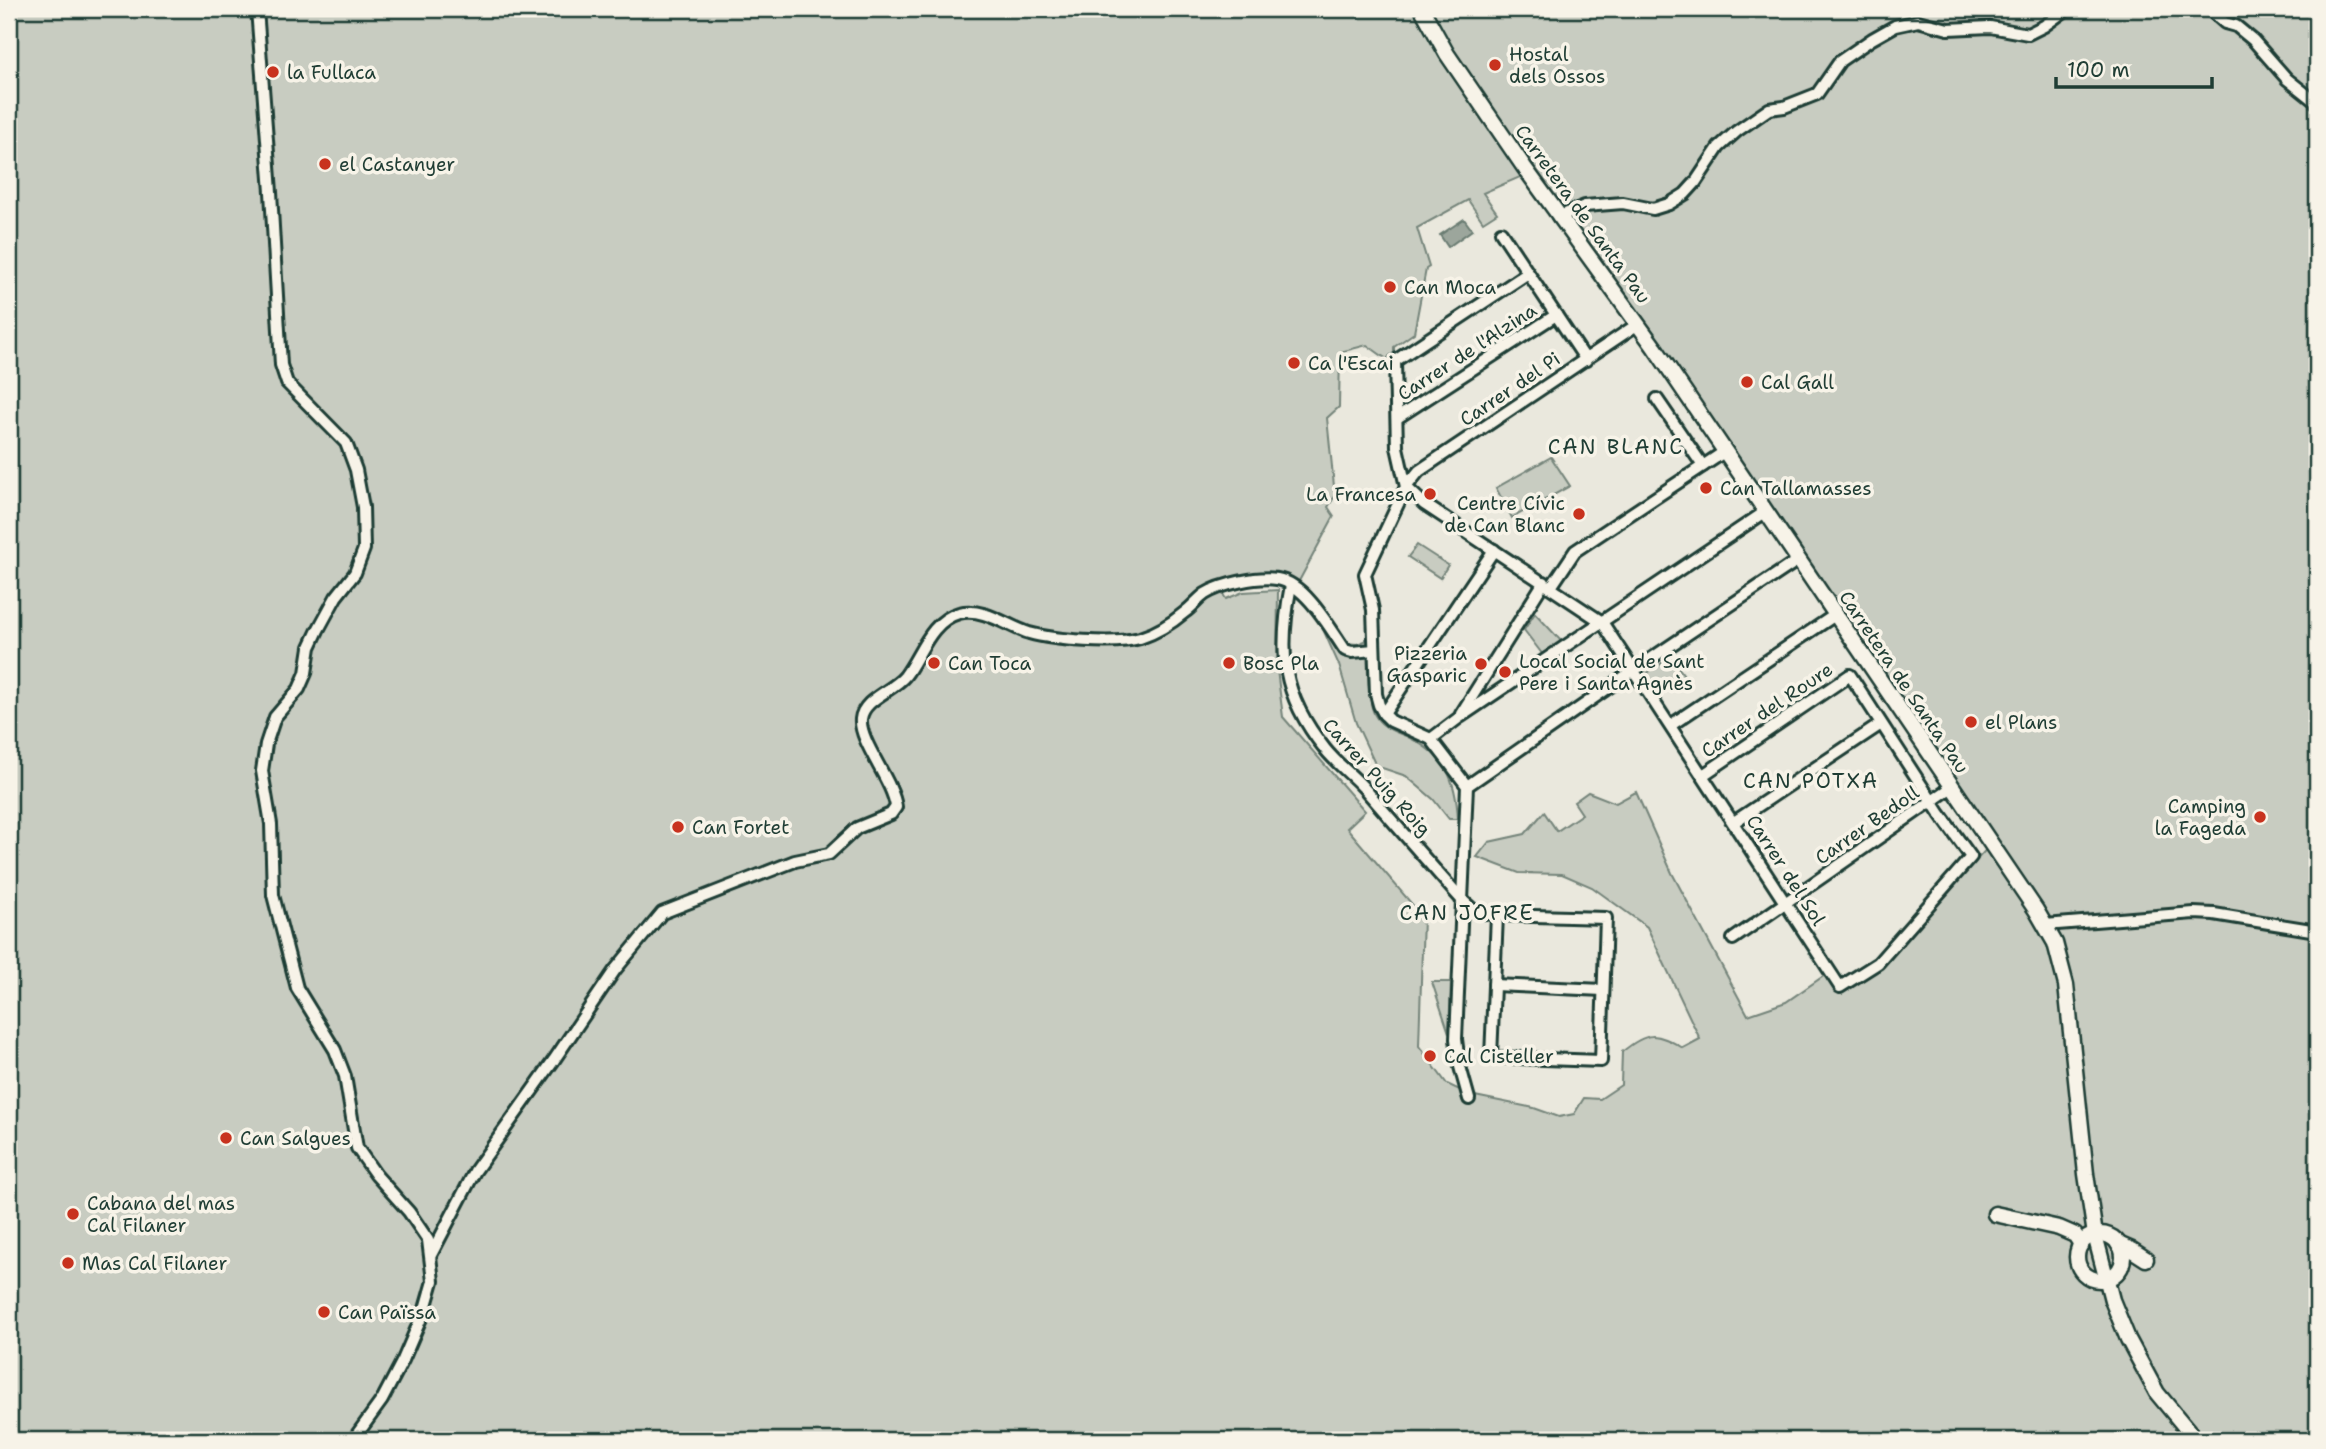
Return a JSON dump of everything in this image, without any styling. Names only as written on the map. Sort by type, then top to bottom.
[{"type":"main road","name":"Carretera de Santa Pau","points":[[1422,9],[1447,54],[1558,217],[1638,324],[2055,943],[2066,985],[2095,1235],[2118,1317],[2157,1393],[2196,1440]]},
{"type":"main road","points":[[2091,1205],[2100,1227],[2114,1240],[2146,1259],[2128,1261],[2109,1278]]},
{"type":"main road","points":[[2091,1205],[2077,1254],[2079,1266],[2082,1272],[2109,1278]]},
{"type":"main road","points":[[1994,1214],[2059,1228],[2075,1235],[2081,1244]]},
{"type":"main road","points":[[2081,1244],[2095,1235],[2114,1240],[2122,1255],[2109,1278],[2118,1317]]},
{"type":"street","points":[[257,9],[281,365],[286,383],[346,443],[356,470],[363,507],[365,549],[355,573],[335,597],[317,630],[299,690],[275,717],[267,744],[262,771],[271,824],[273,895],[298,988],[341,1064],[357,1148],[428,1240],[433,1281],[425,1309],[403,1360],[382,1400],[353,1440]]},
{"type":"street","points":[[1558,217],[1585,206],[1623,204],[1653,208],[1669,204],[1690,189],[1719,147],[1737,131],[1769,109],[1784,107],[1817,94],[1840,61],[1872,38],[1895,26],[1917,22],[1948,29],[1990,27],[2028,34],[2067,9]]},
{"type":"street","points":[[2209,9],[2225,23],[2236,26],[2253,40],[2287,79],[2317,103]]},
{"type":"street","points":[[1501,232],[1586,360]]},
{"type":"street","points":[[1469,1099],[1459,1063],[1456,1039],[1467,786],[1431,738],[1391,721],[1379,705],[1376,694],[1373,610],[1365,574],[1406,487],[1397,447],[1395,361],[1528,273]]},
{"type":"street","name":"Carrer de l'Alzina","points":[[1398,418],[1556,315]]},
{"type":"street","name":"Carrer del Pi","points":[[1406,487],[1419,471],[1638,324]]},
{"type":"street","points":[[1657,399],[1703,466]]},
{"type":"street","points":[[1460,717],[1548,584],[1575,551],[1724,452]]},
{"type":"street","name":"Carrer del Sol","points":[[1406,487],[1424,504],[1602,622],[1840,987],[1878,963],[1971,857],[1932,802]]},
{"type":"street","points":[[1431,738],[1765,512]]},
{"type":"street","points":[[1384,714],[1494,550]]},
{"type":"street","points":[[1467,786],[1798,560]]},
{"type":"street","points":[[431,1255],[475,1171],[615,970],[662,913],[795,861],[829,854],[858,828],[891,814],[897,807],[895,794],[864,733],[861,720],[866,706],[904,677],[926,640],[941,623],[959,613],[984,614],[1031,634],[1113,641],[1139,638],[1164,628],[1206,594],[1243,581],[1279,579],[1291,584],[1310,601],[1345,650],[1374,650]]},
{"type":"street","name":"Carrer Puig Roig","points":[[1291,584],[1284,623],[1286,672],[1301,717],[1327,751],[1355,778],[1474,911],[1497,915],[1606,918],[1603,990]]},
{"type":"street","points":[[1671,725],[1835,615]]},
{"type":"street","name":"Carrer del Roure","points":[[1703,775],[1850,675],[1881,724]]},
{"type":"street","points":[[1734,822],[1881,724],[1932,802]]},
{"type":"street","name":"Carrer Bedoll","points":[[1733,939],[1952,787]]},
{"type":"street","points":[[2045,925],[2204,914],[2317,931]]},
{"type":"street","points":[[1494,985],[1603,990],[1601,1061],[1491,1058],[1494,985],[1497,915]]},
{"type":"shaded area","points":[[9,9],[2317,9],[2317,1440],[9,1440]],"holes":[[[1534,171],[1991,844],[1882,966],[1836,986],[1828,973],[1786,1002],[1748,1015],[1672,873],[1636,792],[1616,803],[1588,792],[1574,802],[1582,814],[1557,831],[1544,812],[1525,834],[1489,842],[1477,857],[1519,873],[1562,874],[1592,887],[1647,927],[1700,1039],[1683,1048],[1658,1037],[1638,1040],[1622,1052],[1621,1085],[1600,1099],[1584,1098],[1574,1114],[1559,1117],[1534,1108],[1470,1095],[1447,1084],[1419,1046],[1423,917],[1347,828],[1365,811],[1283,717],[1277,670],[1278,590],[1243,592],[1226,599],[1221,591],[1269,581],[1281,582],[1314,609],[1339,665],[1356,723],[1376,766],[1406,776],[1433,799],[1449,819],[1458,819],[1455,791],[1440,760],[1421,744],[1386,727],[1376,717],[1369,688],[1369,631],[1365,641],[1357,644],[1346,643],[1298,583],[1334,516],[1328,507],[1335,496],[1327,418],[1339,407],[1340,352],[1367,345],[1388,360],[1394,356],[1394,347],[1414,333],[1426,269],[1429,267],[1417,228],[1468,200],[1483,222],[1497,213],[1483,193]]]},
{"type":"shaded area","points":[[1464,219],[1472,230],[1448,247],[1440,235]]},
{"type":"shaded area","points":[[1551,457],[1570,486],[1512,518],[1496,488]]},
{"type":"shaded area","points":[[1417,545],[1448,565],[1440,578],[1408,557]]},
{"type":"shaded area","points":[[1535,613],[1562,642],[1543,655],[1524,630]]},
{"type":"shaded area","points":[[1671,657],[1686,678],[1660,695],[1646,674]]},
{"type":"shaded area","points":[[1432,982],[1451,982],[1449,1033]]},
{"type":"place","name":"Hostal dels Ossos","points":[[1495,65]]},
{"type":"place","name":"la Fullaca","points":[[273,72]]},
{"type":"place","name":"el Castanyer","points":[[325,164]]},
{"type":"place","name":"Can Moca","points":[[1390,287]]},
{"type":"place","name":"Ca l'Escai","points":[[1294,363]]},
{"type":"place","name":"Cal Gall","points":[[1747,382]]},
{"type":"place","name":"Can Tallamasses","points":[[1706,488]]},
{"type":"place","name":"La Francesa","points":[[1430,494]]},
{"type":"place","name":"Centre Cívic de Can Blanc","points":[[1579,514]]},
{"type":"place","name":"Can Toca","points":[[934,663]]},
{"type":"place","name":"Bosc Pla","points":[[1229,663]]},
{"type":"place","name":"Pizzeria Gasparic","points":[[1481,664]]},
{"type":"place","name":"Local Social de Sant Pere i Santa Agnès","points":[[1505,672]]},
{"type":"place","name":"el Plans","points":[[1971,722]]},
{"type":"place","name":"Camping la Fageda","points":[[2260,817]]},
{"type":"place","name":"Can Fortet","points":[[678,827]]},
{"type":"place","name":"Cal Cisteller","points":[[1430,1056]]},
{"type":"place","name":"Can Salgues","points":[[226,1138]]},
{"type":"place","name":"Cabana del mas Cal Filaner","points":[[73,1214]]},
{"type":"place","name":"Mas Cal Filaner","points":[[68,1263]]},
{"type":"place","name":"Can Païssa","points":[[324,1312]]},
{"type":"district","name":"CAN BLANC","points":[[1616,447]]},
{"type":"district","name":"CAN POTXA","points":[[1811,781]]},
{"type":"district","name":"CAN JOFRE","points":[[1467,913]]}]
